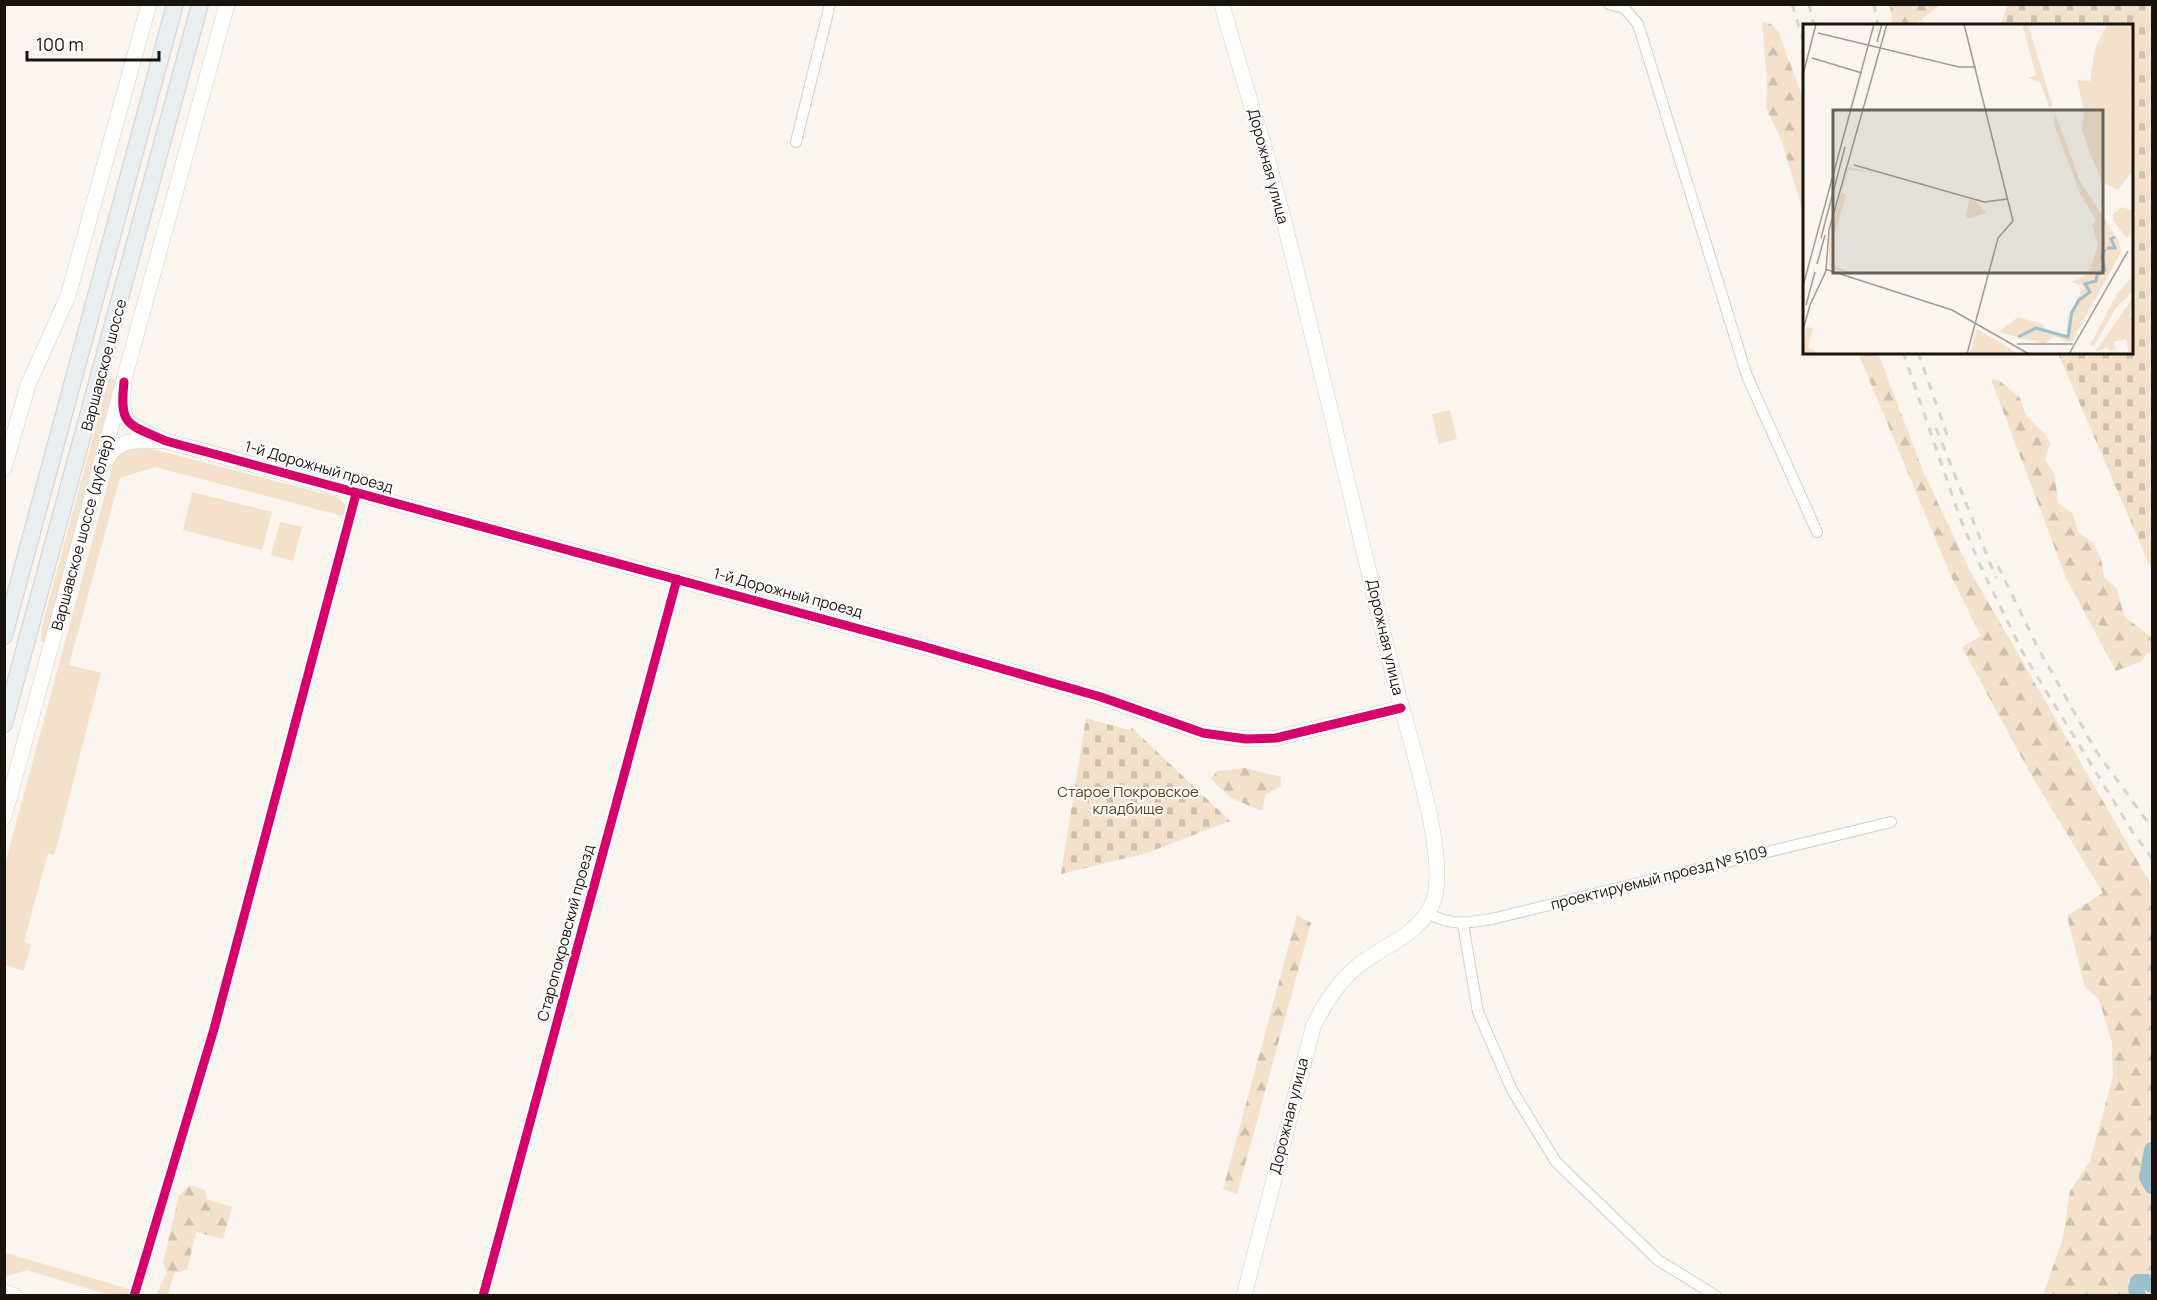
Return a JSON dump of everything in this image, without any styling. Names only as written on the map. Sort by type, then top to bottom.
[{"type":"main road","points":[[4,468],[28,385],[68,296],[149,4]]},
{"type":"main road","name":"Варшавское шоссе","points":[[4,636],[175,4]]},
{"type":"main road","name":"Варшавское шоссе","points":[[4,724],[200,4]]},
{"type":"main road","name":"Варшавское шоссе (дублёр)","points":[[4,817],[227,4]]},
{"type":"main road","name":"Дорожная улица","points":[[1222,4],[1268,162],[1360,529],[1401,708],[1431,825],[1437,864],[1437,885],[1427,913],[1406,935],[1359,965],[1342,981],[1326,1001],[1313,1027],[1244,1296]]},
{"type":"main road","points":[[124,382],[122,403],[124,418],[131,425],[166,441]]},
{"type":"main road","points":[[98,479],[110,453],[118,444],[132,441],[166,441]]},
{"type":"main road","name":"1-й Дорожный проезд","points":[[166,441],[1033,678],[1101,698],[1176,725],[1221,737],[1276,738],[1401,708]]},
{"type":"main road","points":[[4,1292],[15,1296]]},
{"type":"street","points":[[796,142],[830,4]]},
{"type":"street","points":[[1609,4],[1624,8],[1638,24],[1747,376],[1816,532]]},
{"type":"street","points":[[134,1296],[214,1029],[357,494]]},
{"type":"street","name":"Старопокровский проезд","points":[[483,1296],[677,579]]},
{"type":"street","name":"проектируемый проезд № 5109","points":[[1427,913],[1445,922],[1463,924],[1891,822]]},
{"type":"street","points":[[1463,924],[1478,1012],[1512,1090],[1556,1162],[1658,1260],[1716,1296]]},
{"type":"green space","points":[[1890,4],[1940,5],[1915,24],[1892,24]]},
{"type":"green space","points":[[2007,5],[2152,5],[2152,571],[2058,354],[2133,354],[2133,24],[2001,24]]},
{"type":"green space","points":[[1762,22],[1771,24],[1778,31],[1803,98],[1803,212],[1781,139],[1766,108],[1767,81]]},
{"type":"green space","points":[[1858,354],[1878,354],[1923,471],[1969,569],[2152,886],[2152,1295],[2043,1295],[2063,1238],[2070,1191],[2090,1161],[2113,1076],[2112,1043],[2099,999],[2085,987],[2067,916],[2103,893],[2030,773],[1962,647],[1981,636],[1951,576]]},
{"type":"green space","points":[[109,378],[115,380],[45,643],[41,641],[42,626]]},
{"type":"green space","points":[[1991,379],[2000,381],[2020,398],[2026,415],[2046,435],[2050,443],[2045,460],[2055,475],[2058,503],[2073,514],[2078,532],[2093,543],[2101,559],[2104,577],[2117,589],[2124,616],[2152,638],[2152,652],[2147,653],[2142,661],[2116,671],[2066,578]]},
{"type":"green space","points":[[1450,410],[1457,439],[1439,444],[1432,414]]},
{"type":"green space","points":[[141,446],[337,497],[346,505],[343,516],[155,467],[120,478],[69,665],[101,673],[56,849],[54,855],[48,853],[24,942],[31,945],[24,971],[5,965],[5,864],[114,461],[118,453]]},
{"type":"green space","points":[[192,492],[272,512],[262,550],[183,530]]},
{"type":"green space","points":[[280,522],[302,527],[293,561],[271,555]]},
{"type":"green space","name":"Старое Покровское кладбище","points":[[1086,718],[1129,730],[1132,728],[1230,821],[1147,853],[1061,874]]},
{"type":"green space","points":[[1245,768],[1281,777],[1281,786],[1266,794],[1262,811],[1231,798],[1211,779],[1217,771]]},
{"type":"green space","points":[[1297,915],[1311,923],[1237,1194],[1223,1189]]},
{"type":"green space","points":[[190,1185],[205,1190],[207,1199],[232,1207],[223,1239],[196,1232],[187,1270],[174,1273],[168,1295],[156,1295],[167,1273],[163,1263],[179,1195]]},
{"type":"green space","points":[[4,1252],[136,1291],[134,1295],[109,1295],[27,1270],[5,1277]]},
{"type":"waterway","points":[[2152,1150],[2147,1177],[2152,1186]]},
{"type":"waterway","points":[[2138,1296],[2136,1289],[2138,1282],[2147,1282],[2152,1285]]},
{"type":"railway","points":[[1792,4],[1803,40]]},
{"type":"railway","points":[[1809,4],[1814,24]]},
{"type":"railway","points":[[1874,4],[1878,24]]},
{"type":"railway","points":[[1904,354],[1960,518],[2024,655],[2132,831],[2152,858]]},
{"type":"railway","points":[[1919,354],[1947,435]]},
{"type":"railway","points":[[1936,428],[1996,578]]},
{"type":"railway","points":[[1998,566],[2038,648],[2096,751],[2152,828]]},
{"type":"cycle path","points":[[124,382],[123,408],[129,422],[166,441],[922,646],[1101,697],[1203,733],[1246,739],[1276,738],[1401,708]]},
{"type":"cycle path","points":[[134,1296],[214,1029],[356,494]]},
{"type":"cycle path","points":[[483,1296],[677,579]]}]
